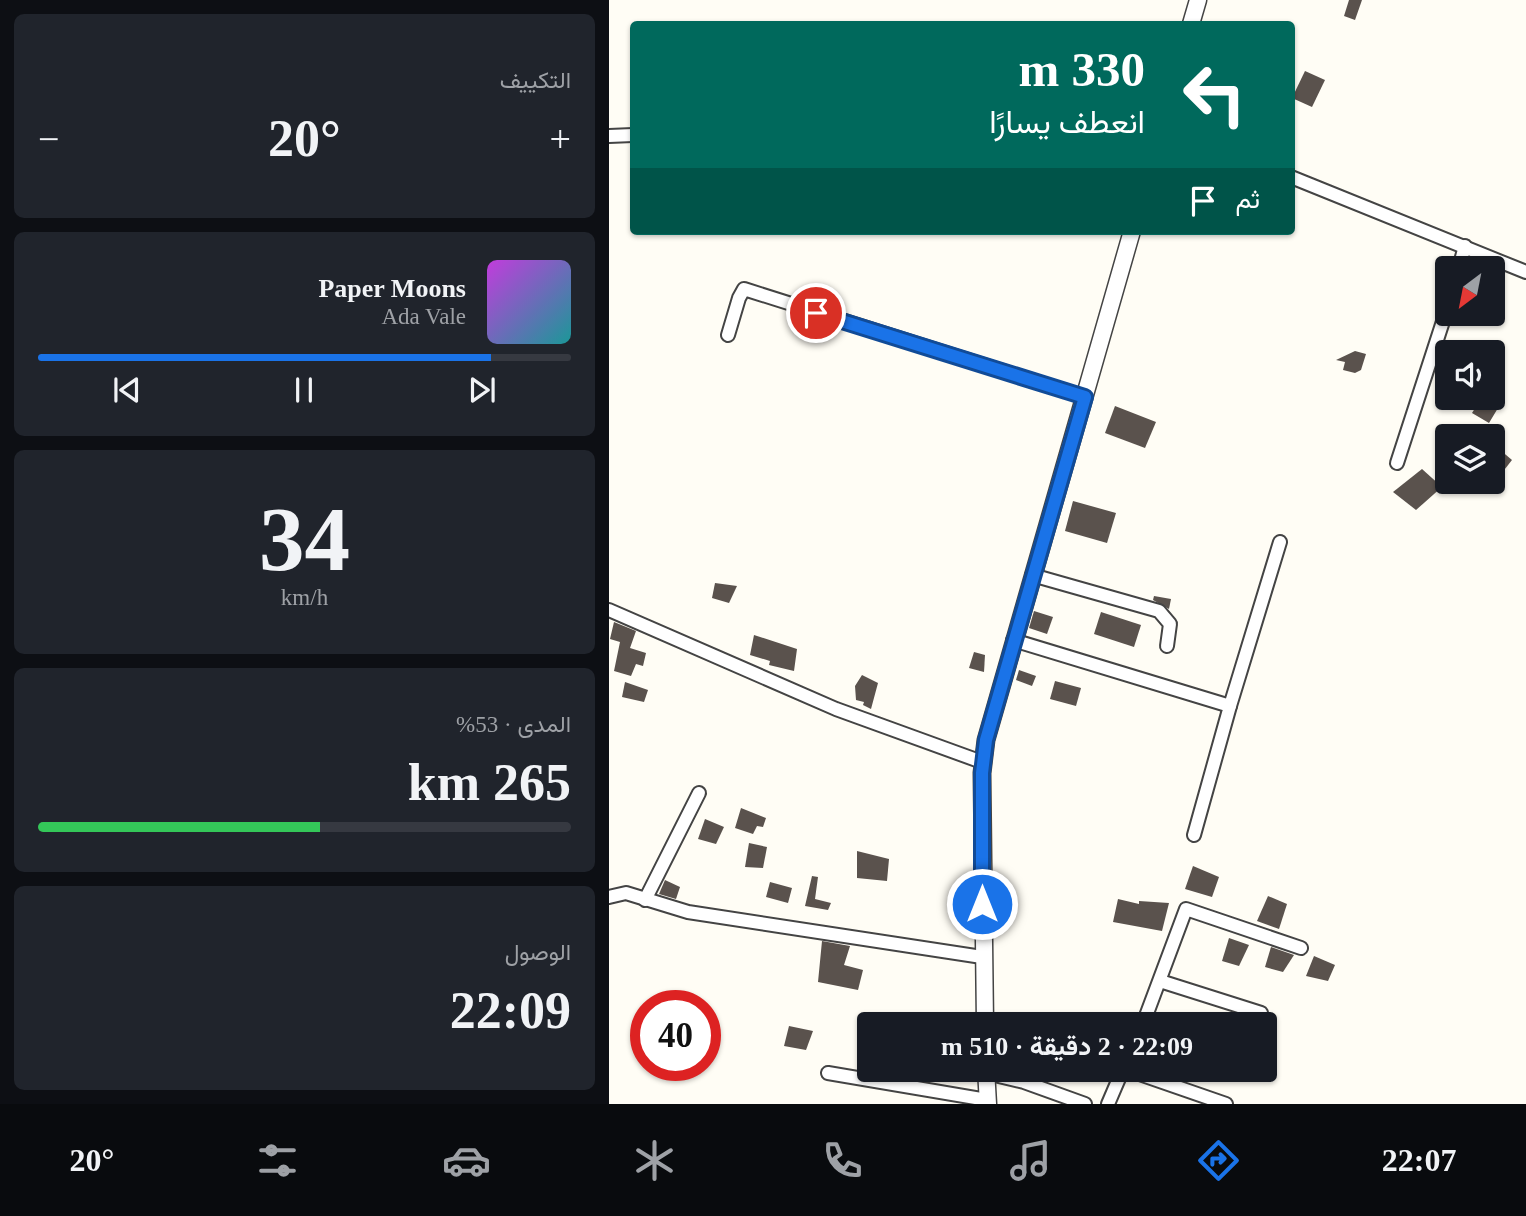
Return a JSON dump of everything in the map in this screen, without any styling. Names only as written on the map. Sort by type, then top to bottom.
[{"type":"street","points":[[1192,21],[1198,0]]},
{"type":"street","points":[[609,136],[630,135]]},
{"type":"street","points":[[1295,179],[1526,272]]},
{"type":"street","points":[[984,1012],[982,762],[1013,640],[1131,235]]},
{"type":"street","points":[[1462,256],[1465,246]]},
{"type":"street","points":[[728,335],[744,289],[1085,397]]},
{"type":"street","points":[[1397,463],[1441,326]]},
{"type":"street","points":[[1194,835],[1280,542]]},
{"type":"street","points":[[1032,575],[1159,611],[1170,624],[1167,646]]},
{"type":"street","points":[[609,610],[837,709],[982,762]]},
{"type":"street","points":[[1013,640],[1230,706]]},
{"type":"street","points":[[645,900],[699,793]]},
{"type":"street","points":[[609,897],[626,893],[688,912],[982,957]]},
{"type":"street","points":[[1148,1012],[1186,909],[1301,948]]},
{"type":"street","points":[[1160,981],[1258,1012]]},
{"type":"street","points":[[828,1073],[988,1102],[987,1082]]},
{"type":"street","points":[[1024,1082],[1085,1104]]},
{"type":"street","points":[[1108,1104],[1118,1082]]},
{"type":"street","points":[[1162,1082],[1226,1104]]},
{"type":"building","points":[[1349,0],[1362,0],[1355,20],[1344,16]]},
{"type":"building","points":[[1305,71],[1325,80],[1312,107],[1295,99],[1295,92]]},
{"type":"building","points":[[1355,351],[1366,354],[1361,370],[1355,373],[1343,370],[1345,362],[1336,360]]},
{"type":"building","points":[[1115,406],[1156,422],[1145,448],[1105,433]]},
{"type":"building","points":[[1474,410],[1497,410],[1489,423],[1472,413]]},
{"type":"building","points":[[1505,454],[1512,460],[1505,469]]},
{"type":"building","points":[[1422,469],[1435,481],[1435,493],[1416,510],[1393,492]]},
{"type":"building","points":[[1073,501],[1116,513],[1107,543],[1065,531]]},
{"type":"building","points":[[715,583],[737,586],[729,603],[712,598]]},
{"type":"building","points":[[1154,596],[1171,599],[1169,609],[1153,600]]},
{"type":"building","points":[[1034,611],[1053,617],[1047,634],[1029,628]]},
{"type":"building","points":[[1101,612],[1141,625],[1134,647],[1094,634]]},
{"type":"building","points":[[614,622],[636,631],[630,648],[646,653],[643,666],[636,664],[631,676],[614,671],[620,642],[610,639]]},
{"type":"building","points":[[754,635],[797,649],[794,671],[769,665],[770,661],[750,655]]},
{"type":"building","points":[[974,652],[985,655],[984,672],[969,668]]},
{"type":"building","points":[[1019,670],[1036,676],[1032,686],[1016,680]]},
{"type":"building","points":[[862,675],[878,683],[871,709],[863,705],[864,702],[856,700],[855,686]]},
{"type":"building","points":[[1055,681],[1081,688],[1076,706],[1050,699]]},
{"type":"building","points":[[625,682],[648,690],[644,702],[622,697]]},
{"type":"building","points":[[741,808],[766,818],[763,827],[757,826],[753,834],[735,828]]},
{"type":"building","points":[[705,819],[724,827],[716,844],[698,839]]},
{"type":"building","points":[[749,843],[767,847],[763,868],[745,867]]},
{"type":"building","points":[[857,851],[889,859],[887,881],[857,878]]},
{"type":"building","points":[[1193,866],[1219,877],[1212,897],[1185,889]]},
{"type":"building","points":[[812,876],[818,877],[815,899],[831,903],[828,910],[805,906]]},
{"type":"building","points":[[665,880],[680,887],[676,899],[659,894]]},
{"type":"building","points":[[770,882],[792,888],[788,903],[766,897]]},
{"type":"building","points":[[1268,896],[1287,904],[1279,929],[1257,921]]},
{"type":"building","points":[[1118,899],[1139,904],[1139,901],[1169,903],[1162,931],[1113,922]]},
{"type":"building","points":[[1229,938],[1249,945],[1239,966],[1222,961]]},
{"type":"building","points":[[822,941],[850,946],[844,965],[863,970],[858,990],[818,982]]},
{"type":"building","points":[[1271,947],[1294,955],[1283,972],[1265,967]]},
{"type":"building","points":[[1314,956],[1335,965],[1328,981],[1306,976]]},
{"type":"building","points":[[789,1026],[813,1031],[806,1050],[784,1046]]},
{"type":"route","points":[[816,313],[1085,397],[998,690],[986,740],[982,762],[982,904]]}]
